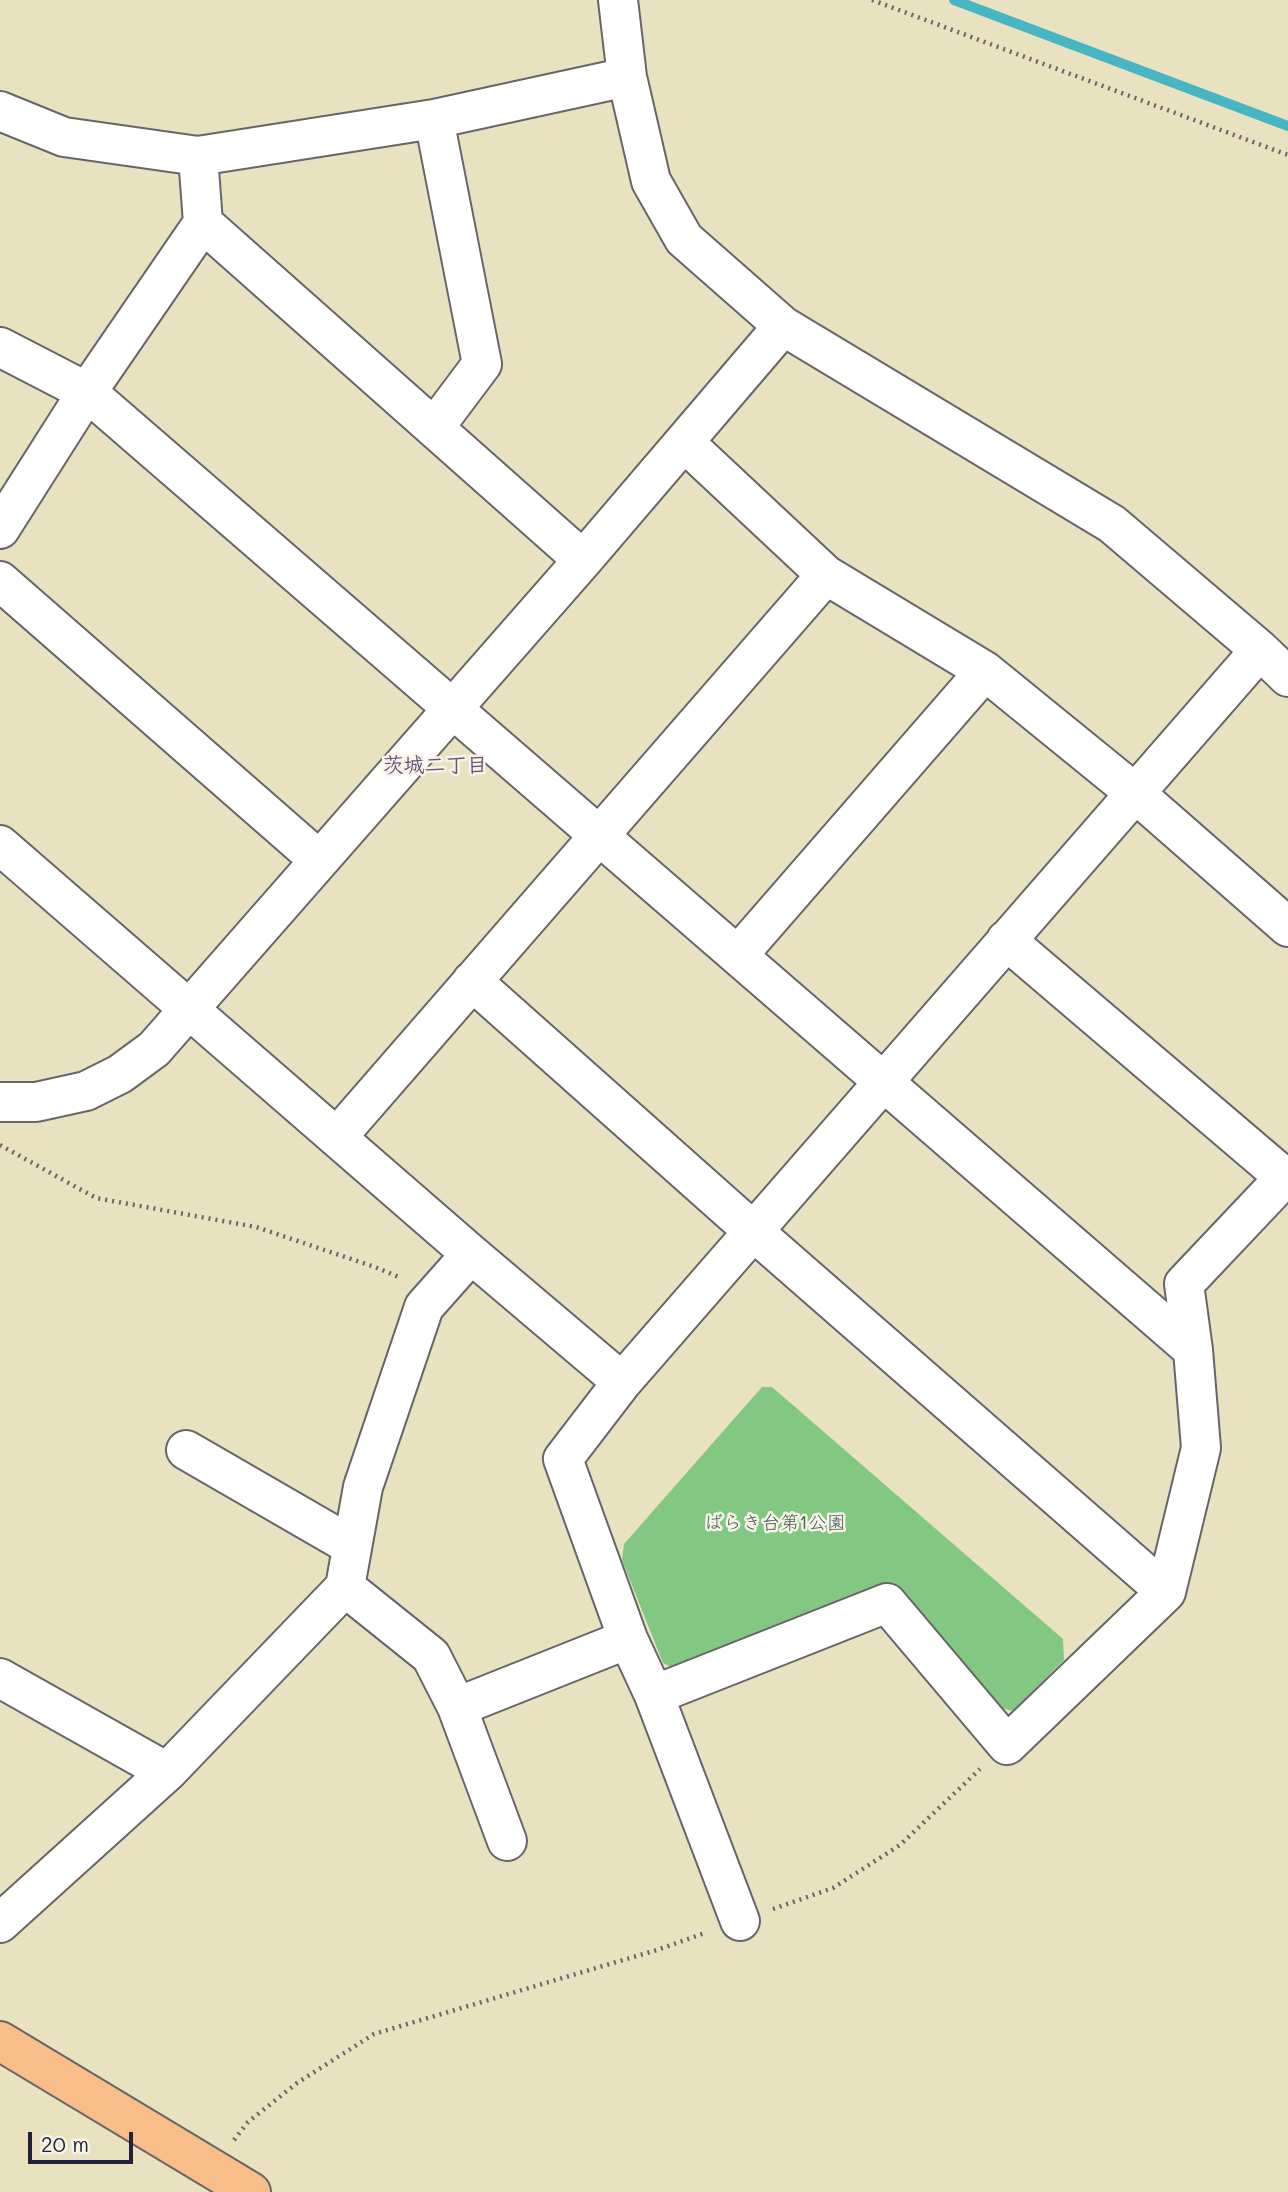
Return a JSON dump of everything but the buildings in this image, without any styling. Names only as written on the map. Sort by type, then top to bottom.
[{"type":"main road","points":[[0,2041],[251,2192]]},
{"type":"street","points":[[618,0],[627,77],[651,181],[684,239],[783,326],[1112,524],[1288,677]]},
{"type":"street","points":[[0,111],[64,137],[198,156],[434,119],[627,77]]},
{"type":"street","points":[[433,428],[482,364],[434,119]]},
{"type":"street","points":[[0,529],[88,392],[203,223],[198,156]]},
{"type":"street","points":[[203,223],[583,560]]},
{"type":"street","points":[[0,1102],[36,1102],[86,1091],[120,1074],[154,1049],[583,560],[783,326]]},
{"type":"street","points":[[0,347],[88,392],[1193,1350]]},
{"type":"street","points":[[684,442],[826,575],[985,671],[1135,793],[1288,927]]},
{"type":"street","points":[[337,1137],[826,575]]},
{"type":"street","points":[[0,581],[319,860]]},
{"type":"street","points":[[740,1921],[654,1695],[628,1639],[563,1459],[622,1382],[1260,650]]},
{"type":"street","points":[[738,955],[985,671]]},
{"type":"street","points":[[0,845],[622,1382]]},
{"type":"street","points":[[654,1695],[887,1603],[1007,1745],[1166,1592],[1201,1448],[1193,1350],[1184,1284],[1286,1176],[1006,940]]},
{"type":"street","points":[[472,981],[1166,1592]]},
{"type":"street","points":[[0,1923],[167,1772],[345,1587],[363,1487],[424,1307],[471,1254]]},
{"type":"street","points":[[186,1450],[352,1546]]},
{"type":"street","points":[[345,1587],[431,1656],[457,1707],[507,1841]]},
{"type":"street","points":[[457,1707],[628,1639]]},
{"type":"street","points":[[0,1678],[167,1772]]},
{"type":"path","points":[[872,0],[1288,155]]},
{"type":"path","points":[[0,1145],[96,1198],[256,1227],[375,1267],[437,1292]]},
{"type":"path","points":[[213,2169],[248,2122],[297,2082],[374,2034],[657,1950],[833,1888],[900,1845],[1007,1745]]},
{"type":"green space","name":"ばらき台第1公園","points":[[762,1387],[772,1387],[1063,1639],[1064,1660],[1013,1711],[998,1707],[889,1586],[677,1670],[663,1663],[622,1560],[624,1544]]},
{"type":"waterway","points":[[954,0],[1288,126]]},
{"type":"district","name":"茨城二丁目","points":[[435,766]]}]
